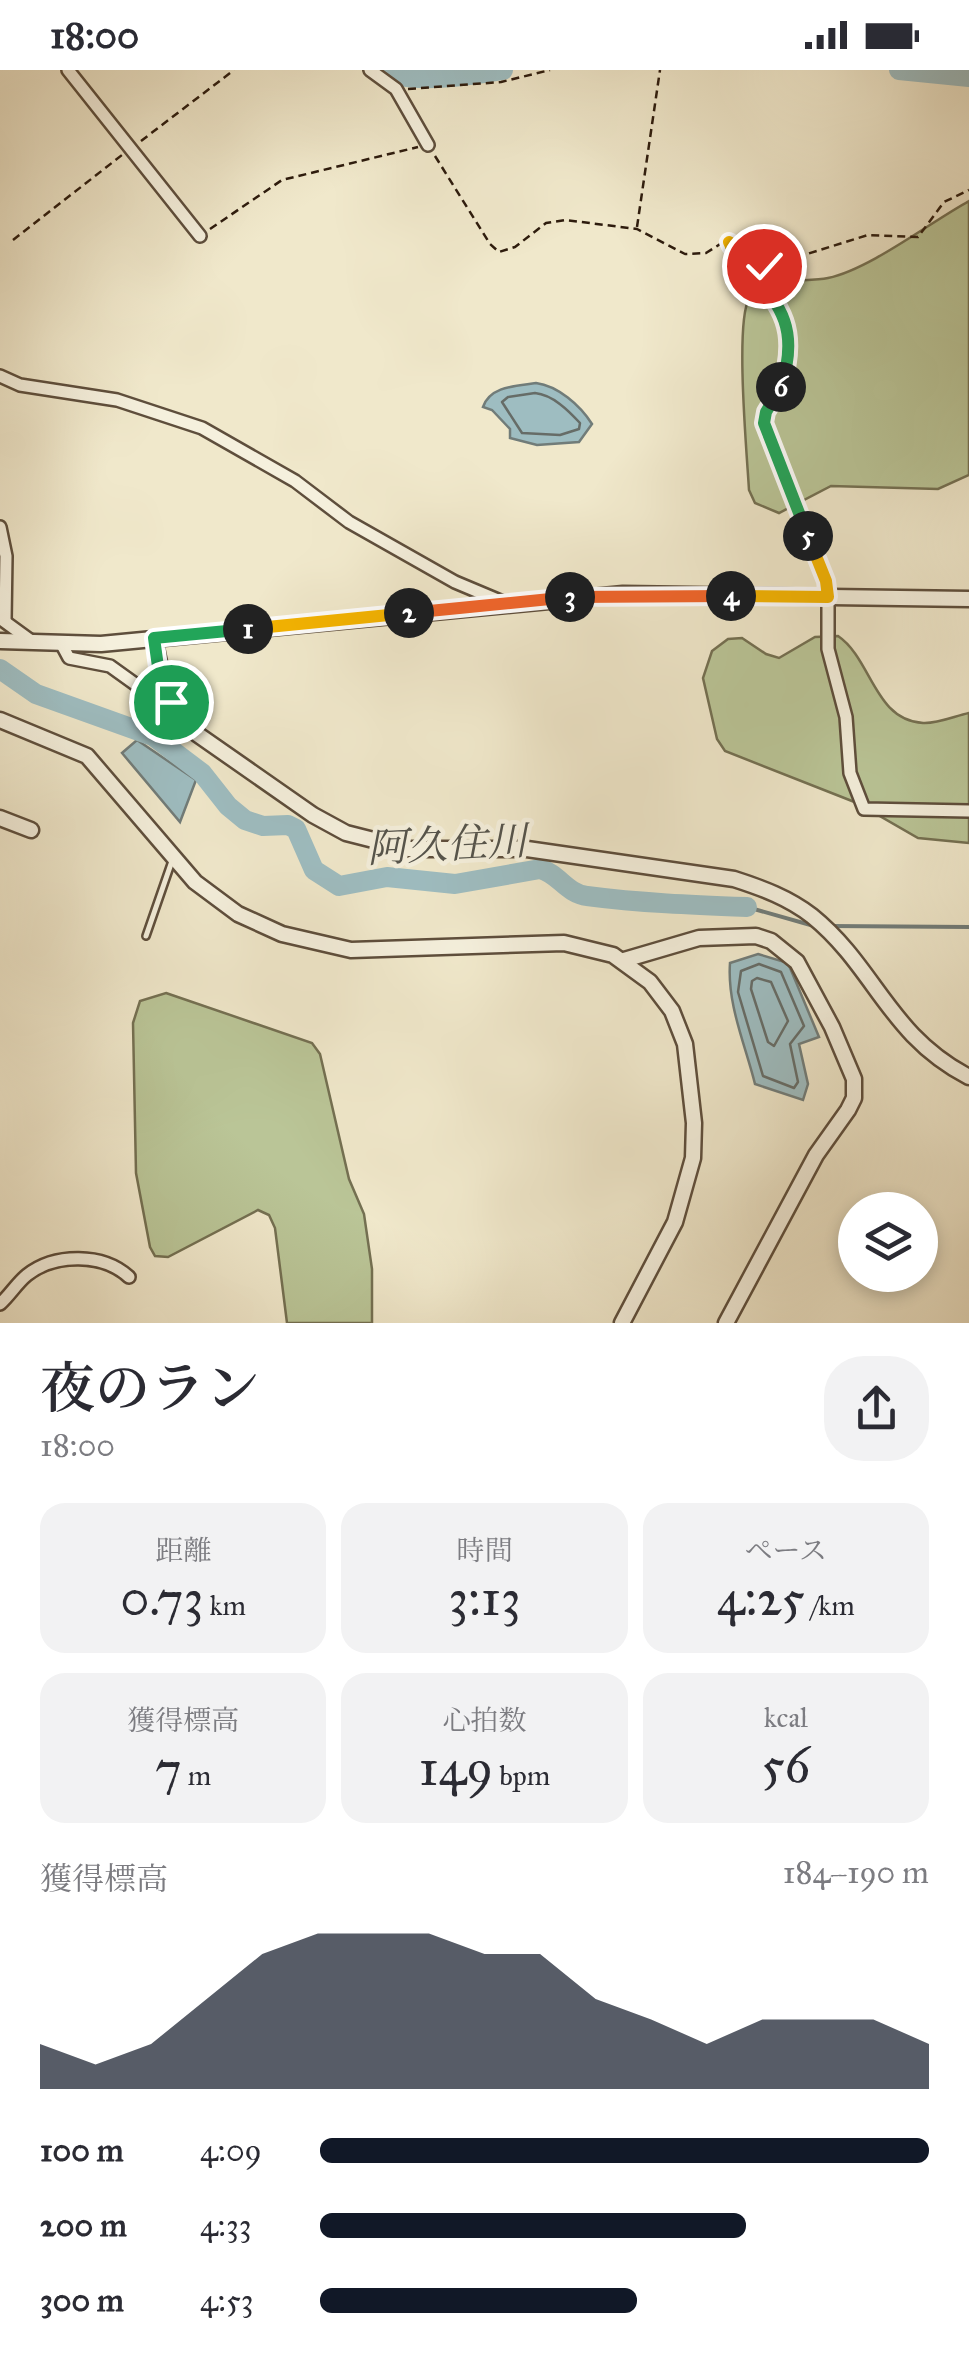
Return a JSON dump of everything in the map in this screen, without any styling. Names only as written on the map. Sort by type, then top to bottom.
[{"type":"street","points":[[68,70],[200,236]]},
{"type":"street","points":[[370,70],[396,89],[428,145]]},
{"type":"street","points":[[0,376],[20,385],[117,400],[202,428],[294,481],[376,538],[455,582],[504,603]]},
{"type":"street","points":[[0,527],[6,556],[2,620],[34,643]]},
{"type":"street","points":[[0,640],[62,645],[622,594],[969,599]]},
{"type":"street","points":[[828,597],[828,648],[846,718],[850,773],[864,809],[969,812]]},
{"type":"street","points":[[154,638],[160,681],[186,722],[222,752],[328,825],[388,846],[528,848],[758,886],[814,918],[835,938],[905,1030],[930,1053],[969,1077]]},
{"type":"street","points":[[62,645],[69,658],[110,666],[149,694]]},
{"type":"street","points":[[0,720],[87,756],[195,882],[238,914],[306,942],[378,950],[564,943],[601,950],[624,960],[650,982],[685,1044],[694,1123],[690,1171],[675,1222],[622,1323]]},
{"type":"street","points":[[0,818],[30,830]]},
{"type":"street","points":[[624,960],[698,938],[756,936],[772,941],[797,962],[854,1079],[854,1098],[848,1110],[816,1155],[726,1323]]},
{"type":"street","points":[[0,1304],[25,1276],[61,1260],[97,1260],[117,1266],[129,1277]]},
{"type":"lane","points":[[146,936],[173,858]]},
{"type":"path","points":[[12,240],[234,70]]},
{"type":"path","points":[[396,89],[502,82],[550,70]]},
{"type":"path","points":[[637,229],[660,70]]},
{"type":"path","points":[[200,236],[282,180],[428,145],[490,244],[499,252],[514,247],[546,222],[566,220],[637,229],[685,254],[706,253],[721,241],[729,242],[764,266],[868,235],[910,239],[924,232],[944,202],[969,190]]},
{"type":"path","points":[[729,242],[778,302],[787,322],[790,358],[764,423],[826,581],[828,597]]},
{"type":"green space","points":[[969,201],[969,475],[938,489],[831,486],[779,513],[755,503],[749,490],[743,390],[743,334],[749,299],[764,286],[828,278],[862,265]]},
{"type":"green space","points":[[838,636],[859,659],[884,700],[907,719],[928,723],[969,713],[969,843],[918,838],[857,803],[725,751],[717,739],[703,678],[712,651],[728,639],[742,638],[779,658],[815,637]]},
{"type":"green space","points":[[166,993],[312,1043],[320,1054],[349,1179],[364,1214],[372,1269],[372,1323],[287,1323],[275,1228],[269,1215],[258,1210],[168,1257],[155,1256],[136,1173],[133,1023],[140,1001]]},
{"type":"water","points":[[536,383],[560,392],[587,417],[592,424],[579,442],[537,445],[510,438],[510,429],[492,410],[483,407],[498,391]]},
{"type":"water","points":[[137,740],[196,780],[180,822],[122,753]]},
{"type":"water","points":[[758,954],[788,963],[819,1037],[799,1044],[808,1084],[803,1100],[755,1084],[734,1009],[730,963]]},
{"type":"waterway","points":[[384,70],[425,78],[503,70]]},
{"type":"waterway","points":[[899,70],[969,77]]},
{"type":"waterway","name":"阿久住川","points":[[0,669],[36,694],[153,736],[202,773],[228,806],[245,820],[296,829],[314,870],[339,886],[387,877],[455,884],[540,869],[574,892],[587,896],[747,907]]},
{"type":"waterway","name":"阿久住川","points":[[747,907],[814,926]]},
{"type":"waterway","name":"阿久住川","points":[[829,926],[969,927]]},
{"type":"route","points":[[171,702],[160,681],[154,638],[622,594],[828,597],[826,581],[764,423],[790,358],[787,322],[778,302],[729,242],[764,266]]}]
